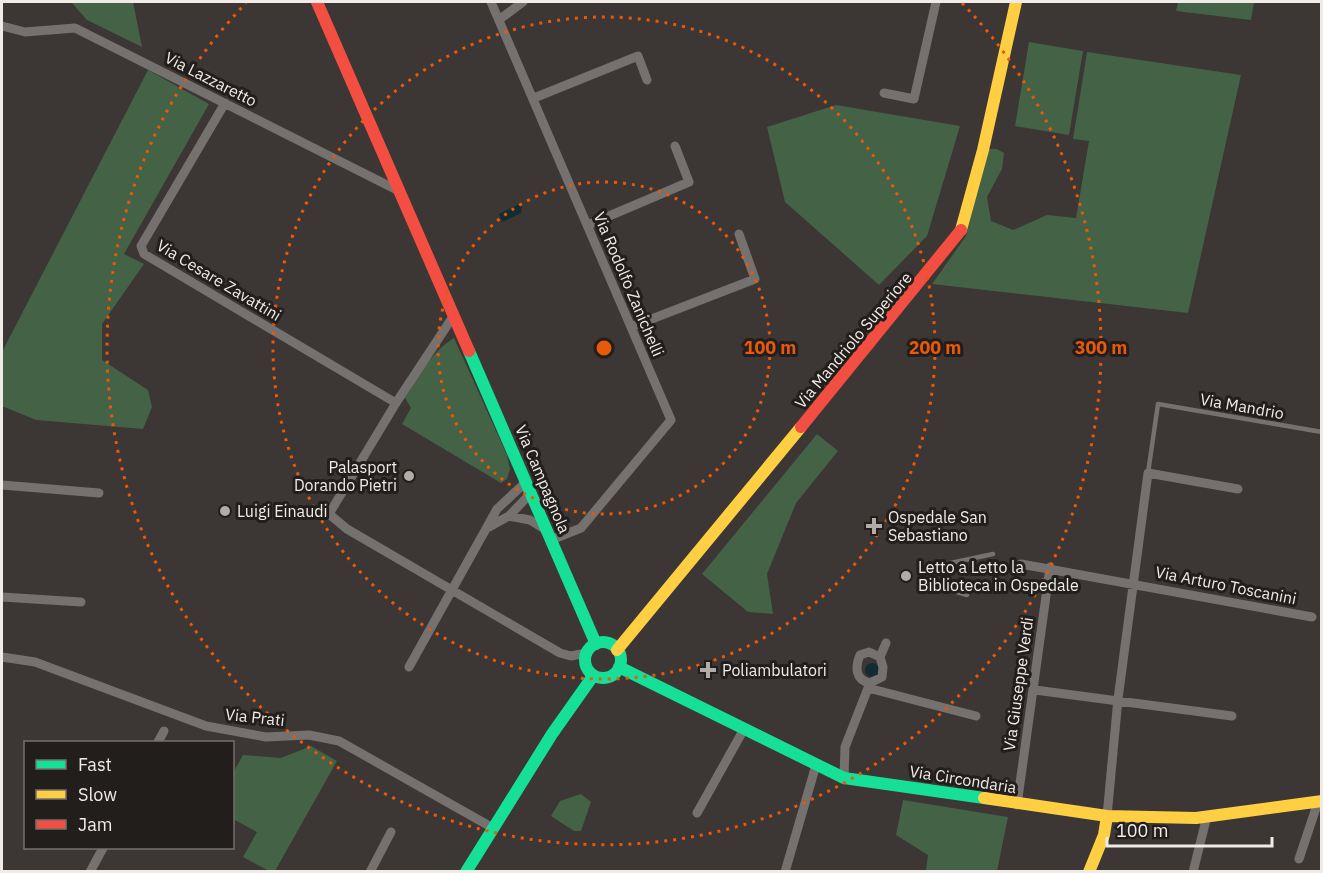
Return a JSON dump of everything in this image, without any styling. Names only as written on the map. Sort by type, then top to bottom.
[{"type":"street","name":"Via Campagnola","points":[[317,2],[596,644]]},
{"type":"street","name":"Via Rodolfo Zanichelli","points":[[491,2],[671,420],[581,528],[548,535]]},
{"type":"street","points":[[500,19],[523,2]]},
{"type":"street","points":[[884,93],[914,99],[936,2]]},
{"type":"street","name":"Via Mandriolo Superiore","points":[[617,650],[960,235],[983,150],[1015,2]]},
{"type":"street","name":"Via Lazzaretto","points":[[2,26],[25,32],[75,28],[399,191]]},
{"type":"street","points":[[534,98],[639,56],[647,80]]},
{"type":"street","name":"Via Cesare Zavattini","points":[[225,103],[141,246],[144,254],[396,403]]},
{"type":"street","points":[[588,225],[689,182],[675,146]]},
{"type":"street","points":[[631,327],[755,279],[739,234]]},
{"type":"street","points":[[454,315],[396,403],[329,514],[347,529],[560,653],[572,656],[586,653],[596,644],[606,643],[617,650],[620,656],[619,667],[608,677],[593,675],[585,665],[586,653]]},
{"type":"street","points":[[444,333],[460,328]]},
{"type":"street","points":[[1148,473],[1238,489]]},
{"type":"street","name":"Via Arturo Toscanini","points":[[1107,816],[1118,699],[1148,473]]},
{"type":"street","points":[[2,484],[99,493]]},
{"type":"street","points":[[489,527],[509,516],[528,487]]},
{"type":"street","points":[[409,668],[497,509],[528,487]]},
{"type":"street","points":[[509,516],[530,520],[548,535]]},
{"type":"street","name":"Via Arturo Toscanini","points":[[1021,564],[1134,582],[1312,617]]},
{"type":"street","name":"Via Giuseppe Verdi","points":[[1017,805],[1050,567]]},
{"type":"street","points":[[2,597],[28,601],[81,602]]},
{"type":"street","points":[[844,778],[845,747],[869,686],[882,677],[883,667],[880,657],[886,643]]},
{"type":"street","points":[[880,657],[868,651],[860,655],[856,665],[857,675],[869,686],[976,716]]},
{"type":"street","name":"Via Prati","points":[[2,657],[35,662],[206,726],[266,737],[309,735],[339,741],[493,828]]},
{"type":"street","name":"Via Circondaria","points":[[619,667],[844,778],[1017,805],[1107,816],[1207,816],[1320,802]]},
{"type":"street","points":[[466,871],[552,734],[593,675]]},
{"type":"street","points":[[1035,690],[1118,699],[1232,716]]},
{"type":"street","points":[[697,813],[744,729]]},
{"type":"street","points":[[159,741],[164,731]]},
{"type":"street","points":[[785,872],[816,765]]},
{"type":"street","points":[[1299,859],[1320,802]]},
{"type":"street","points":[[1089,872],[1104,836],[1107,816]]},
{"type":"street","points":[[1193,872],[1207,816]]},
{"type":"street","points":[[370,872],[391,832]]},
{"type":"street","points":[[90,872],[102,849]]},
{"type":"lane","name":"Via Mandrio","points":[[1158,404],[1322,432]]},
{"type":"lane","name":"Via Arturo Toscanini","points":[[1148,473],[1158,404]]},
{"type":"lane","points":[[946,564],[993,554]]},
{"type":"lane","points":[[946,589],[967,595]]},
{"type":"green space","points":[[71,2],[133,2],[142,47],[87,20]]},
{"type":"green space","points":[[1178,2],[1254,2],[1251,20],[1176,11]]},
{"type":"green space","points":[[1029,42],[1083,51],[1069,135],[1015,126]]},
{"type":"green space","points":[[1087,52],[1241,75],[1188,313],[932,284],[966,236],[987,149],[997,149],[1004,153],[1002,169],[987,197],[991,221],[1013,230],[1047,215],[1076,218],[1089,141],[1073,139]]},
{"type":"green space","points":[[148,70],[209,104],[124,254],[144,264],[102,324],[102,360],[148,390],[152,407],[143,429],[36,420],[2,406],[2,352]]},
{"type":"green space","points":[[836,105],[960,126],[927,236],[879,285],[785,202],[767,127]]},
{"type":"green space","points":[[454,338],[507,455],[510,469],[507,479],[501,483],[402,424],[411,408],[405,398],[432,357]]},
{"type":"green space","points":[[817,434],[838,451],[796,503],[767,574],[773,614],[748,612],[702,574]]},
{"type":"green space","points":[[311,746],[337,761],[275,871],[269,871],[243,857],[257,832],[234,820],[234,771],[243,755],[281,758]]},
{"type":"green space","points":[[581,794],[591,802],[581,831],[574,831],[551,816],[560,801]]},
{"type":"green space","points":[[903,800],[1008,817],[997,871],[926,871],[928,855],[896,835]]},
{"type":"water","points":[[517,205],[522,207],[521,213],[502,222],[499,214]]},
{"type":"water","points":[[872,663],[877,665],[879,670],[877,675],[872,677],[867,675],[865,670],[867,665]]},
{"type":"traffic: fast","points":[[469,351],[596,644]]},
{"type":"traffic: fast","points":[[603,642],[616,647],[621,660],[616,673],[603,678],[590,673],[585,660],[590,647],[603,642]]},
{"type":"traffic: fast","points":[[619,667],[844,778],[984,798]]},
{"type":"traffic: fast","points":[[466,872],[552,734],[593,676]]},
{"type":"traffic: slow","points":[[961,230],[983,150],[1016,2]]},
{"type":"traffic: slow","points":[[617,650],[801,427]]},
{"type":"traffic: slow","points":[[984,798],[1107,816],[1196,818],[1322,801]]},
{"type":"traffic: slow","points":[[1089,872],[1104,835],[1107,816]]},
{"type":"traffic: jam","points":[[317,2],[469,351]]},
{"type":"traffic: jam","points":[[801,427],[961,230]]},
{"type":"place","name":"Palasport Dorando Pietri","points":[[409,476]]},
{"type":"place","name":"Luigi Einaudi","points":[[225,511]]},
{"type":"place","name":"Ospedale San Sebastiano","points":[[874,526]]},
{"type":"place","name":"Letto a Letto la Biblioteca in Ospedale","points":[[906,576]]},
{"type":"place","name":"Poliambulatori","points":[[708,670]]}]
